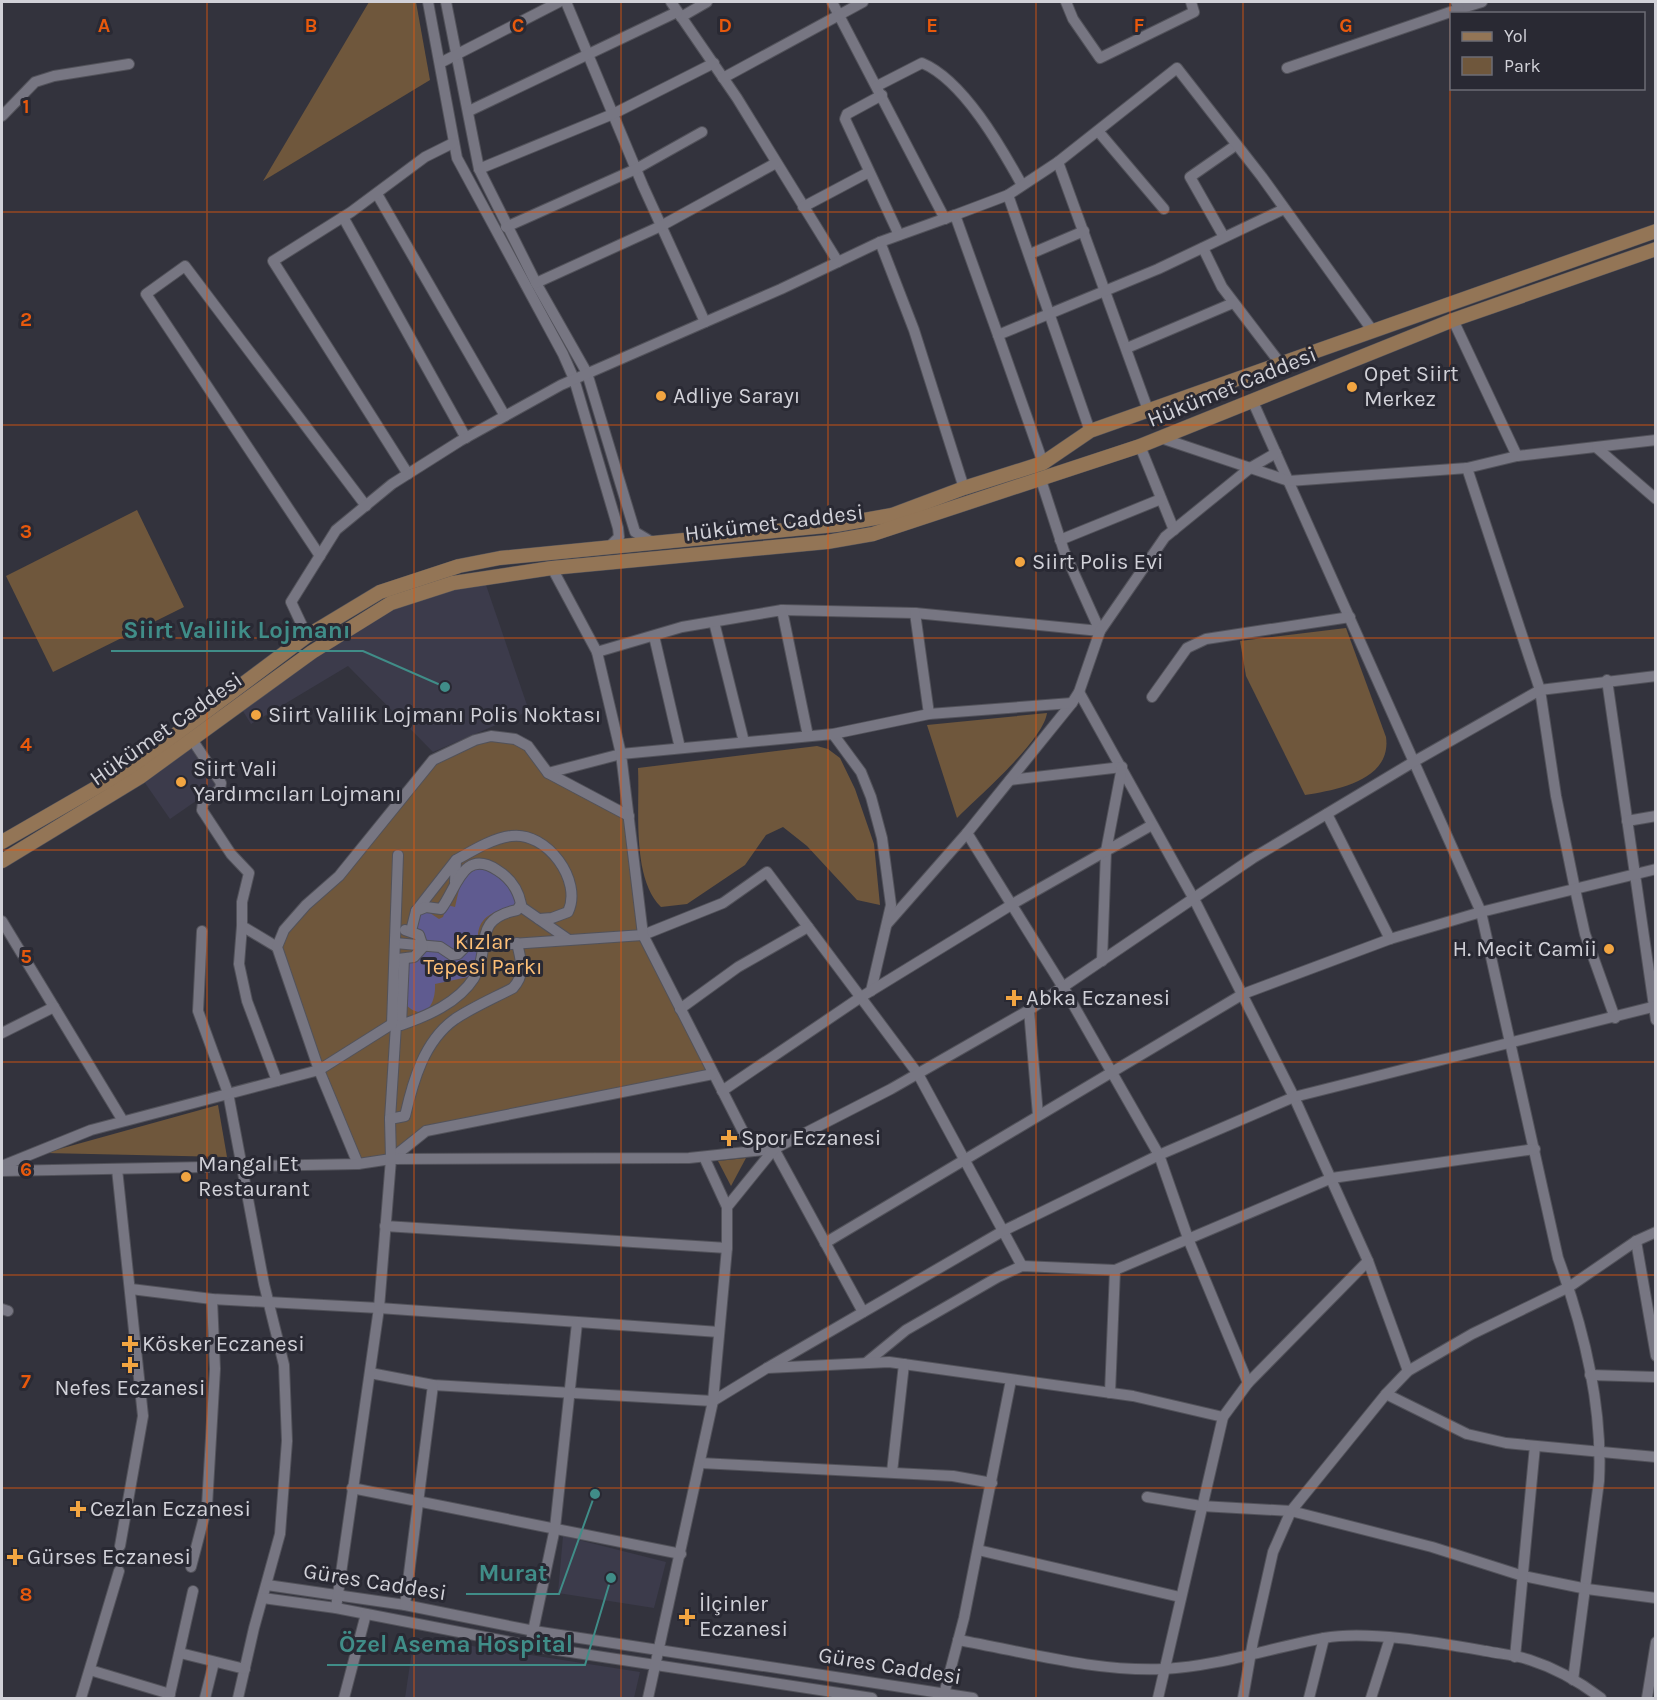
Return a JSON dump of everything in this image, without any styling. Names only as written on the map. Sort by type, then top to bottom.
[{"type":"main road","points":[[2,842],[132,767],[307,636],[380,592],[425,576],[500,558],[836,525],[892,515],[964,488],[1043,463],[1090,431],[1656,231]]},
{"type":"main road","name":"Hükümet Caddesi","points":[[2,861],[140,777],[193,741],[312,652],[391,603],[453,583],[552,568],[827,542],[873,534],[1140,446],[1453,320],[1656,249]]},
{"type":"street","points":[[428,2],[456,158],[537,304],[574,379],[618,528],[618,537],[610,546]]},
{"type":"street","points":[[446,2],[470,111],[479,169],[536,284],[587,373],[635,532],[655,544]]},
{"type":"street","points":[[440,63],[559,2]]},
{"type":"street","points":[[566,2],[636,169],[705,322]]},
{"type":"street","points":[[671,2],[714,63],[838,262]]},
{"type":"street","points":[[470,111],[588,54],[708,2]]},
{"type":"street","points":[[832,2],[950,217],[998,335],[1043,463]]},
{"type":"street","points":[[723,78],[863,2]]},
{"type":"street","points":[[1066,2],[1073,19],[1100,58],[1194,12],[1191,2]]},
{"type":"street","points":[[1287,68],[1457,5],[1482,2]]},
{"type":"street","points":[[479,169],[613,114],[714,63]]},
{"type":"street","points":[[899,235],[844,119],[847,114],[879,90],[922,63],[942,73],[953,83],[1002,148],[1022,185]]},
{"type":"street","points":[[2,116],[35,82],[54,76],[129,64]]},
{"type":"street","points":[[307,636],[291,602],[336,530],[408,474],[465,438],[574,379],[880,242],[1008,195],[1058,162],[1177,68],[1372,330]]},
{"type":"street","points":[[1098,131],[1164,209]]},
{"type":"street","points":[[506,227],[636,169],[702,132]]},
{"type":"street","points":[[408,474],[273,261],[343,217],[425,157],[453,143]]},
{"type":"street","points":[[1224,237],[1190,177],[1236,145]]},
{"type":"street","points":[[1058,162],[1107,290],[1148,411]]},
{"type":"street","points":[[536,284],[661,226],[776,164]]},
{"type":"street","points":[[803,207],[869,172]]},
{"type":"street","points":[[376,194],[505,416]]},
{"type":"street","points":[[1008,195],[1051,313],[1090,431]]},
{"type":"street","points":[[998,335],[1203,248],[1284,209]]},
{"type":"street","points":[[343,217],[465,438]]},
{"type":"street","points":[[1029,254],[1084,231]]},
{"type":"street","points":[[880,242],[914,330],[964,488]]},
{"type":"street","points":[[1203,248],[1222,287],[1280,363]]},
{"type":"street","points":[[320,556],[146,294],[185,266],[366,506]]},
{"type":"street","points":[[1127,348],[1233,303]]},
{"type":"street","points":[[1453,320],[1517,456]]},
{"type":"street","points":[[1253,402],[1481,912],[1558,1258],[1577,1311],[1598,1410],[1601,1452],[1587,1589],[1574,1680]]},
{"type":"street","points":[[1161,438],[1289,481],[1467,468],[1517,456],[1656,440]]},
{"type":"street","points":[[1140,446],[1174,530]]},
{"type":"street","points":[[1597,448],[1656,499]]},
{"type":"street","points":[[886,924],[967,832],[1072,704],[1079,692],[1100,631],[1165,537],[1250,468],[1276,453]]},
{"type":"street","points":[[1467,468],[1540,690],[1556,796],[1585,934],[1615,1018]]},
{"type":"street","points":[[1041,480],[1060,540],[1100,631]]},
{"type":"street","points":[[1060,540],[1161,499]]},
{"type":"street","points":[[552,568],[597,652],[621,754],[643,935],[753,1151]]},
{"type":"street","points":[[597,652],[714,622],[782,610],[915,613],[1100,631]]},
{"type":"street","points":[[782,610],[808,736]]},
{"type":"street","points":[[915,613],[929,714]]},
{"type":"street","points":[[1152,698],[1187,648],[1206,639],[1350,617]]},
{"type":"street","points":[[714,622],[744,742]]},
{"type":"street","points":[[654,636],[680,748]]},
{"type":"street","points":[[2,1171],[358,1164],[391,1159],[511,1161],[704,1157],[774,1149],[918,1074],[1029,1010],[1252,858],[1540,690],[1607,680],[1656,676]]},
{"type":"street","points":[[1607,680],[1656,1020]]},
{"type":"street","points":[[1079,692],[1194,898],[1294,1097],[1368,1260],[1408,1371]]},
{"type":"street","points":[[548,773],[621,754],[833,734],[929,714],[1072,704]]},
{"type":"street","points":[[833,734],[861,772],[871,797],[882,838],[891,905],[871,991]]},
{"type":"street","points":[[277,947],[284,930],[306,905],[339,876],[433,760],[475,740],[503,736],[528,746],[548,773],[629,816]]},
{"type":"street","points":[[193,741],[221,783],[220,789],[203,803],[202,810],[231,854],[249,873],[242,902],[239,964],[247,1001],[277,1081]]},
{"type":"street","points":[[1010,780],[1122,767]]},
{"type":"street","points":[[1102,961],[1106,851],[1122,767]]},
{"type":"street","points":[[1327,814],[1390,939]]},
{"type":"street","points":[[1627,821],[1656,816]]},
{"type":"street","points":[[722,1091],[861,997],[1012,905],[1152,825]]},
{"type":"street","points":[[967,832],[1063,987],[1160,1155],[1189,1241],[1248,1383]]},
{"type":"street","points":[[411,931],[416,911],[456,860],[512,836],[531,840],[546,848],[568,874],[573,901],[568,912],[552,918],[539,919]]},
{"type":"street","points":[[336,1608],[379,1308],[391,1159],[390,1119],[399,959],[395,943],[398,855]]},
{"type":"street","points":[[455,882],[456,860]]},
{"type":"street","points":[[2,1166],[91,1130],[319,1070],[396,1024],[428,1015],[462,991],[480,966],[486,927],[492,920],[517,910],[520,906],[519,895],[511,881],[485,864],[476,863],[467,868],[455,882],[441,909],[426,907],[416,911]]},
{"type":"street","points":[[825,1243],[963,1158],[1243,994],[1390,939],[1481,912],[1656,869]]},
{"type":"street","points":[[395,943],[440,947],[452,955],[458,954],[468,944],[483,946],[643,935],[723,903],[767,872],[918,1074],[1022,1266]]},
{"type":"street","points":[[520,906],[569,940]]},
{"type":"street","points":[[2,921],[123,1121]]},
{"type":"street","points":[[242,926],[277,947],[319,1070],[358,1164]]},
{"type":"street","points":[[680,1010],[738,967],[808,927]]},
{"type":"street","points":[[395,930],[419,934],[423,945],[418,955],[399,959]]},
{"type":"street","points":[[202,931],[198,1011],[228,1093],[284,1365],[287,1441],[280,1534],[238,1698]]},
{"type":"street","points":[[390,1119],[405,1116],[412,1083],[425,1052],[454,1020],[513,988],[520,980],[523,967],[517,943]]},
{"type":"street","points":[[2,1033],[54,1006]]},
{"type":"street","points":[[370,1373],[433,1385],[713,1401],[1003,1232],[1160,1155],[1294,1097],[1615,1018],[1654,1006]]},
{"type":"street","points":[[1029,1010],[1038,1115]]},
{"type":"street","points":[[391,1159],[426,1131],[713,1074]]},
{"type":"street","points":[[727,1207],[774,1149]]},
{"type":"street","points":[[774,1149],[863,1312]]},
{"type":"street","points":[[867,1362],[906,1330],[1022,1266],[1115,1270],[1189,1241],[1332,1178],[1535,1149]]},
{"type":"street","points":[[648,1698],[661,1650],[713,1401],[726,1248],[727,1207],[704,1157]]},
{"type":"street","points":[[117,1169],[143,1416],[120,1546]]},
{"type":"street","points":[[385,1226],[726,1248]]},
{"type":"street","points":[[1243,1698],[1273,1552],[1291,1510],[1386,1394],[1408,1371],[1472,1334],[1569,1287],[1636,1241],[1656,1232]]},
{"type":"street","points":[[1636,1241],[1656,1356]]},
{"type":"street","points":[[1158,1698],[1223,1417],[1248,1383],[1368,1260]]},
{"type":"street","points":[[1110,1393],[1115,1270]]},
{"type":"street","points":[[131,1289],[212,1299],[379,1308],[719,1332]]},
{"type":"street","points":[[191,1568],[207,1506],[214,1369],[212,1299]]},
{"type":"street","points":[[531,1646],[555,1528],[577,1323]]},
{"type":"street","points":[[767,1368],[867,1362],[904,1364],[1110,1393],[1223,1417]]},
{"type":"street","points":[[892,1472],[904,1364]]},
{"type":"street","points":[[1590,1375],[1656,1377]]},
{"type":"street","points":[[943,1697],[978,1550],[1011,1380]]},
{"type":"street","points":[[405,1605],[433,1385]]},
{"type":"street","points":[[1386,1394],[1467,1434],[1506,1443],[1656,1457]]},
{"type":"street","points":[[1515,1657],[1535,1446]]},
{"type":"street","points":[[700,1463],[953,1476],[992,1483]]},
{"type":"street","points":[[352,1488],[681,1554]]},
{"type":"street","points":[[1147,1497],[1201,1506],[1291,1510],[1432,1547],[1523,1576],[1587,1589],[1656,1598]]},
{"type":"street","points":[[978,1550],[1180,1597]]},
{"type":"street","points":[[81,1698],[119,1571]]},
{"type":"street","name":"Güres Caddesi","points":[[267,1585],[405,1605],[534,1631],[943,1697],[973,1698]]},
{"type":"street","points":[[90,1670],[169,1696],[193,1591]]},
{"type":"street","points":[[263,1598],[336,1608],[531,1646],[821,1694],[872,1698]]},
{"type":"street","points":[[344,1698],[366,1614]]},
{"type":"street","points":[[958,1640],[1093,1667],[1164,1669],[1251,1657],[1324,1638],[1350,1635],[1390,1638],[1445,1644],[1530,1660],[1574,1680],[1596,1697]]},
{"type":"street","points":[[1309,1698],[1324,1638]]},
{"type":"street","points":[[1371,1698],[1390,1638]]},
{"type":"street","points":[[1647,1698],[1656,1642]]},
{"type":"street","points":[[180,1653],[244,1669]]},
{"type":"street","points":[[205,1698],[214,1662]]},
{"type":"shaded area","points":[[485,582],[529,711],[433,752],[348,666],[251,724],[241,708],[317,654],[393,606],[455,586]]},
{"type":"shaded area","name":"Siirt Vali Yardımcıları Lojmanı","points":[[192,746],[219,785],[170,819],[143,780]]},
{"type":"shaded area","points":[[486,869],[501,878],[508,886],[517,900],[515,905],[496,911],[485,919],[478,935],[478,955],[475,966],[468,977],[435,984],[432,1004],[424,1011],[413,1010],[406,1005],[408,960],[418,959],[415,939],[417,919],[427,911],[439,919],[443,917],[447,905],[455,907],[460,886],[467,875]]},
{"type":"shaded area","points":[[563,1536],[666,1562],[654,1608],[558,1593]]},
{"type":"shaded area","points":[[414,1637],[640,1672],[634,1698],[405,1698]]},
{"type":"green space","points":[[369,2],[416,2],[430,80],[263,181]]},
{"type":"green space","points":[[137,510],[184,607],[53,672],[6,576]]},
{"type":"green space","points":[[1346,628],[1386,737],[1386,752],[1380,764],[1360,780],[1332,790],[1305,795],[1246,676],[1240,641]]},
{"type":"green space","points":[[1047,713],[1043,725],[1023,753],[957,818],[927,725]]},
{"type":"green space","name":"Kızlar Tepesi Parkı","points":[[515,739],[548,773],[629,816],[643,935],[713,1074],[426,1131],[391,1159],[358,1164],[277,947],[284,930],[339,876],[433,760],[475,740]]},
{"type":"green space","points":[[817,746],[828,749],[840,758],[855,789],[874,844],[880,905],[857,900],[807,846],[783,827],[766,835],[745,865],[687,904],[661,907],[651,894],[641,861],[638,768]]},
{"type":"green space","points":[[218,1105],[227,1157],[45,1153]]},
{"type":"green space","points":[[746,1158],[731,1186],[718,1161]]},
{"type":"place","name":"Opet Siirt Merkez","points":[[1352,387]]},
{"type":"place","name":"Adliye Sarayı","points":[[661,396]]},
{"type":"place","name":"Siirt Polis Evi","points":[[1020,562]]},
{"type":"place","name":"Siirt Valilik Lojmanı","points":[[445,687]]},
{"type":"place","name":"Siirt Valilik Lojmanı Polis Noktası","points":[[256,715]]},
{"type":"place","name":"Siirt Vali Yardımcıları Lojmanı","points":[[181,782]]},
{"type":"place","name":"H. Mecit Camii","points":[[1609,949]]},
{"type":"place","name":"Abka Eczanesi","points":[[1014,998]]},
{"type":"place","name":"Spor Eczanesi","points":[[729,1138]]},
{"type":"place","name":"Mangal Et Restaurant","points":[[186,1177]]},
{"type":"place","name":"Kösker Eczanesi","points":[[130,1344]]},
{"type":"place","name":"Nefes Eczanesi","points":[[130,1365]]},
{"type":"place","name":"Murat","points":[[595,1494]]},
{"type":"place","name":"Cezlan Eczanesi","points":[[78,1509]]},
{"type":"place","name":"Gürses Eczanesi","points":[[15,1557]]},
{"type":"place","name":"Özel Asema Hospital","points":[[611,1578]]},
{"type":"place","name":"İlçinler Eczanesi","points":[[687,1617]]}]
